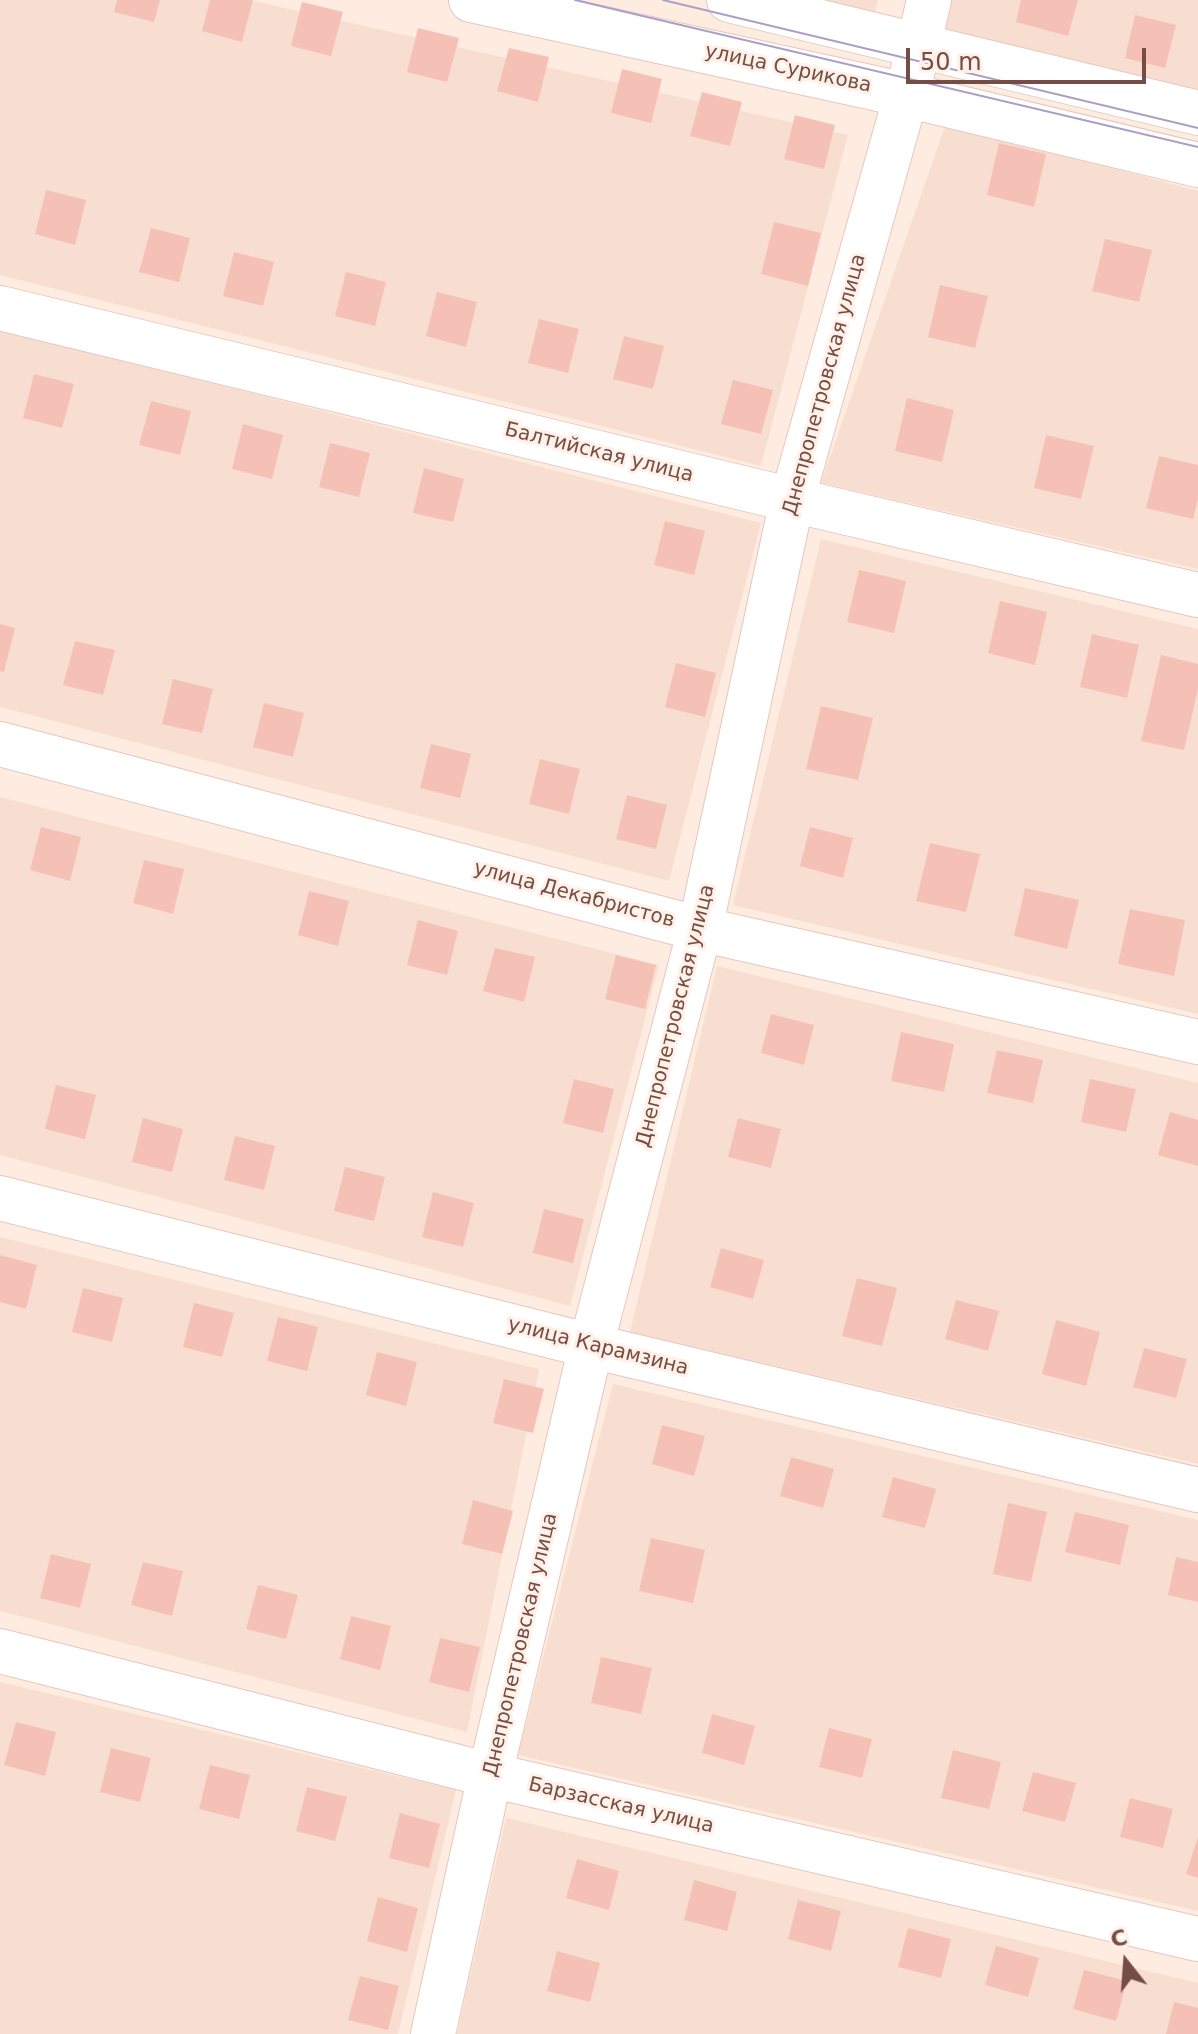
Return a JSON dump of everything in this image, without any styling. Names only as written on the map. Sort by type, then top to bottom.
[{"type":"street","name":"улица Сурикова","points":[[471,0],[906,95],[1198,165]]},
{"type":"street","points":[[729,0],[1198,113]]},
{"type":"street","name":"Днепропетровская улица","points":[[433,2034],[490,1775],[591,1346],[700,929],[792,500],[906,95],[929,0]]},
{"type":"street","name":"Балтийская улица","points":[[0,308],[1198,595]]},
{"type":"street","name":"улица Декабристов","points":[[0,744],[700,929],[1198,1042]]},
{"type":"street","name":"улица Карамзина","points":[[0,1198],[591,1346],[1198,1490]]},
{"type":"street","name":"Барзасская улица","points":[[0,1651],[490,1775],[1198,1939]]},
{"type":"shaded area","points":[[0,0],[249,0],[848,135],[761,466],[0,275]]},
{"type":"shaded area","points":[[752,0],[878,0],[871,28]]},
{"type":"shaded area","points":[[943,0],[1198,0],[1198,100],[935,35]]},
{"type":"shaded area","points":[[946,123],[1198,191],[1198,569],[821,483]]},
{"type":"shaded area","points":[[0,329],[761,523],[669,881],[0,707]]},
{"type":"shaded area","points":[[821,539],[1198,629],[1198,1014],[733,905]]},
{"type":"shaded area","points":[[0,797],[659,965],[570,1306],[0,1155]]},
{"type":"shaded area","points":[[717,966],[1198,1083],[1198,1464],[630,1332]]},
{"type":"shaded area","points":[[0,1237],[539,1369],[467,1732],[0,1611]]},
{"type":"shaded area","points":[[613,1384],[1198,1520],[1198,1911],[518,1755]]},
{"type":"shaded area","points":[[0,1682],[456,1790],[398,2034],[0,2034]]},
{"type":"shaded area","points":[[506,1818],[1198,1983],[1198,2034],[457,2034]]},
{"type":"building","points":[[117,0],[160,0],[154,22],[114,12]]},
{"type":"building","points":[[210,0],[253,0],[242,42],[202,31]]},
{"type":"building","points":[[1021,0],[1078,0],[1068,36],[1016,22]]},
{"type":"building","points":[[302,2],[343,12],[331,56],[291,46]]},
{"type":"building","points":[[1135,15],[1176,25],[1165,68],[1125,58]]},
{"type":"building","points":[[418,28],[459,38],[447,82],[407,72]]},
{"type":"building","points":[[509,48],[549,57],[538,102],[497,91]]},
{"type":"building","points":[[622,69],[662,79],[651,123],[611,113]]},
{"type":"building","points":[[702,92],[742,102],[730,146],[690,136]]},
{"type":"building","points":[[795,115],[835,125],[824,169],[784,159]]},
{"type":"building","points":[[999,143],[1046,154],[1034,207],[987,195]]},
{"type":"building","points":[[46,190],[86,200],[75,245],[35,234]]},
{"type":"building","points":[[774,222],[821,233],[808,286],[761,274]]},
{"type":"building","points":[[151,228],[190,238],[179,282],[139,272]]},
{"type":"building","points":[[1105,239],[1152,250],[1139,302],[1092,291]]},
{"type":"building","points":[[234,252],[274,262],[263,306],[223,296]]},
{"type":"building","points":[[346,272],[386,282],[375,326],[335,316]]},
{"type":"building","points":[[940,285],[988,296],[975,348],[928,337]]},
{"type":"building","points":[[437,292],[477,302],[466,347],[426,336]]},
{"type":"building","points":[[539,319],[579,329],[568,373],[528,363]]},
{"type":"building","points":[[624,336],[664,346],[653,389],[613,379]]},
{"type":"building","points":[[34,374],[74,384],[62,428],[23,418]]},
{"type":"building","points":[[733,380],[773,390],[761,434],[721,424]]},
{"type":"building","points":[[907,398],[954,410],[942,462],[895,451]]},
{"type":"building","points":[[151,401],[191,411],[180,455],[139,445]]},
{"type":"building","points":[[243,424],[283,435],[272,479],[232,469]]},
{"type":"building","points":[[1046,435],[1094,446],[1081,499],[1034,488]]},
{"type":"building","points":[[330,443],[370,453],[359,497],[319,487]]},
{"type":"building","points":[[1159,456],[1198,465],[1198,499],[1193,519],[1146,508]]},
{"type":"building","points":[[424,468],[464,479],[453,522],[413,513]]},
{"type":"building","points":[[665,521],[705,531],[694,575],[654,565]]},
{"type":"building","points":[[859,570],[906,581],[894,633],[847,622]]},
{"type":"building","points":[[1000,601],[1047,612],[1035,665],[988,653]]},
{"type":"building","points":[[0,624],[15,628],[4,672],[0,671]]},
{"type":"building","points":[[1092,634],[1139,645],[1127,698],[1080,687]]},
{"type":"building","points":[[75,641],[115,650],[103,695],[63,685]]},
{"type":"building","points":[[1161,655],[1198,664],[1198,689],[1184,750],[1141,741]]},
{"type":"building","points":[[676,663],[716,673],[705,717],[665,707]]},
{"type":"building","points":[[173,679],[213,689],[202,733],[162,724]]},
{"type":"building","points":[[264,703],[304,713],[293,757],[253,747]]},
{"type":"building","points":[[821,706],[873,718],[858,780],[806,769]]},
{"type":"building","points":[[431,744],[471,754],[460,798],[420,788]]},
{"type":"building","points":[[540,759],[580,769],[569,814],[529,804]]},
{"type":"building","points":[[627,795],[667,805],[656,849],[616,839]]},
{"type":"building","points":[[41,827],[81,837],[70,881],[30,870]]},
{"type":"building","points":[[810,827],[853,838],[843,878],[800,866]]},
{"type":"building","points":[[930,843],[980,854],[966,912],[916,901]]},
{"type":"building","points":[[144,860],[184,869],[173,914],[133,903]]},
{"type":"building","points":[[1025,888],[1079,900],[1067,949],[1014,936]]},
{"type":"building","points":[[309,891],[349,901],[338,946],[298,935]]},
{"type":"building","points":[[1130,909],[1185,920],[1174,976],[1118,964]]},
{"type":"building","points":[[418,920],[458,931],[447,975],[407,965]]},
{"type":"building","points":[[495,948],[535,957],[524,1002],[483,991]]},
{"type":"building","points":[[616,955],[656,965],[645,1009],[605,999]]},
{"type":"building","points":[[771,1014],[814,1025],[804,1065],[761,1053]]},
{"type":"building","points":[[901,1032],[954,1044],[944,1092],[891,1081]]},
{"type":"building","points":[[997,1050],[1043,1060],[1033,1103],[987,1093]]},
{"type":"building","points":[[574,1079],[614,1089],[603,1133],[563,1123]]},
{"type":"building","points":[[1090,1079],[1136,1089],[1126,1132],[1081,1122]]},
{"type":"building","points":[[56,1085],[96,1095],[85,1139],[45,1129]]},
{"type":"building","points":[[1170,1112],[1198,1120],[1198,1166],[1158,1155]]},
{"type":"building","points":[[143,1118],[183,1129],[172,1172],[132,1162]]},
{"type":"building","points":[[738,1118],[781,1129],[771,1168],[728,1157]]},
{"type":"building","points":[[235,1136],[275,1146],[264,1190],[224,1180]]},
{"type":"building","points":[[345,1167],[385,1177],[374,1221],[334,1211]]},
{"type":"building","points":[[433,1192],[474,1203],[463,1247],[422,1237]]},
{"type":"building","points":[[544,1209],[584,1219],[573,1263],[533,1253]]},
{"type":"building","points":[[721,1248],[764,1260],[753,1299],[710,1287]]},
{"type":"building","points":[[0,1255],[37,1265],[26,1309],[0,1302]]},
{"type":"building","points":[[857,1278],[897,1288],[882,1346],[842,1336]]},
{"type":"building","points":[[83,1288],[123,1298],[112,1342],[72,1332]]},
{"type":"building","points":[[956,1300],[999,1311],[988,1351],[945,1339]]},
{"type":"building","points":[[194,1303],[234,1313],[222,1357],[183,1347]]},
{"type":"building","points":[[278,1317],[318,1327],[307,1371],[267,1361]]},
{"type":"building","points":[[1056,1320],[1100,1332],[1086,1386],[1042,1374]]},
{"type":"building","points":[[1144,1348],[1187,1359],[1176,1398],[1133,1387]]},
{"type":"building","points":[[377,1352],[417,1362],[406,1406],[366,1395]]},
{"type":"building","points":[[504,1379],[544,1389],[533,1433],[493,1423]]},
{"type":"building","points":[[662,1425],[705,1436],[694,1476],[652,1464]]},
{"type":"building","points":[[791,1457],[834,1469],[823,1508],[780,1496]]},
{"type":"building","points":[[893,1477],[936,1489],[925,1528],[882,1517]]},
{"type":"building","points":[[473,1500],[513,1511],[502,1554],[462,1544]]},
{"type":"building","points":[[1008,1503],[1047,1512],[1031,1582],[993,1574]]},
{"type":"building","points":[[1075,1512],[1129,1525],[1120,1565],[1065,1552]]},
{"type":"building","points":[[651,1538],[705,1550],[693,1603],[639,1591]]},
{"type":"building","points":[[51,1554],[91,1564],[80,1608],[40,1598]]},
{"type":"building","points":[[1176,1557],[1198,1562],[1198,1602],[1168,1595]]},
{"type":"building","points":[[143,1562],[183,1571],[172,1616],[131,1605]]},
{"type":"building","points":[[258,1585],[298,1595],[286,1639],[246,1629]]},
{"type":"building","points":[[351,1616],[391,1626],[380,1670],[340,1659]]},
{"type":"building","points":[[440,1638],[480,1647],[469,1692],[429,1682]]},
{"type":"building","points":[[601,1657],[652,1668],[641,1714],[591,1703]]},
{"type":"building","points":[[712,1714],[755,1726],[744,1765],[702,1753]]},
{"type":"building","points":[[16,1722],[56,1732],[45,1776],[4,1765]]},
{"type":"building","points":[[829,1728],[872,1739],[862,1778],[819,1767]]},
{"type":"building","points":[[111,1748],[151,1758],[140,1802],[100,1792]]},
{"type":"building","points":[[953,1750],[1001,1762],[989,1809],[941,1798]]},
{"type":"building","points":[[210,1765],[250,1775],[239,1819],[199,1809]]},
{"type":"building","points":[[1033,1772],[1076,1783],[1065,1822],[1022,1811]]},
{"type":"building","points":[[307,1787],[347,1797],[335,1841],[296,1831]]},
{"type":"building","points":[[1130,1798],[1173,1809],[1163,1848],[1120,1837]]},
{"type":"building","points":[[400,1813],[440,1824],[429,1868],[389,1858]]},
{"type":"building","points":[[1198,1837],[1198,1878],[1186,1874]]},
{"type":"building","points":[[577,1859],[619,1871],[609,1910],[566,1898]]},
{"type":"building","points":[[694,1880],[737,1892],[727,1931],[684,1920]]},
{"type":"building","points":[[378,1897],[418,1908],[407,1952],[367,1941]]},
{"type":"building","points":[[798,1900],[841,1911],[831,1951],[788,1939]]},
{"type":"building","points":[[908,1928],[951,1939],[941,1978],[898,1967]]},
{"type":"building","points":[[996,1946],[1039,1958],[1028,1997],[985,1985]]},
{"type":"building","points":[[557,1951],[600,1963],[590,2002],[547,1991]]},
{"type":"building","points":[[1084,1970],[1127,1981],[1116,2021],[1073,2009]]},
{"type":"building","points":[[360,1976],[399,1986],[388,2030],[348,2020]]},
{"type":"building","points":[[1174,2002],[1198,2008],[1198,2034],[1166,2034]]},
{"type":"tram line","points":[[575,0],[1198,147]]},
{"type":"tram line","points":[[663,0],[1198,128]]}]
